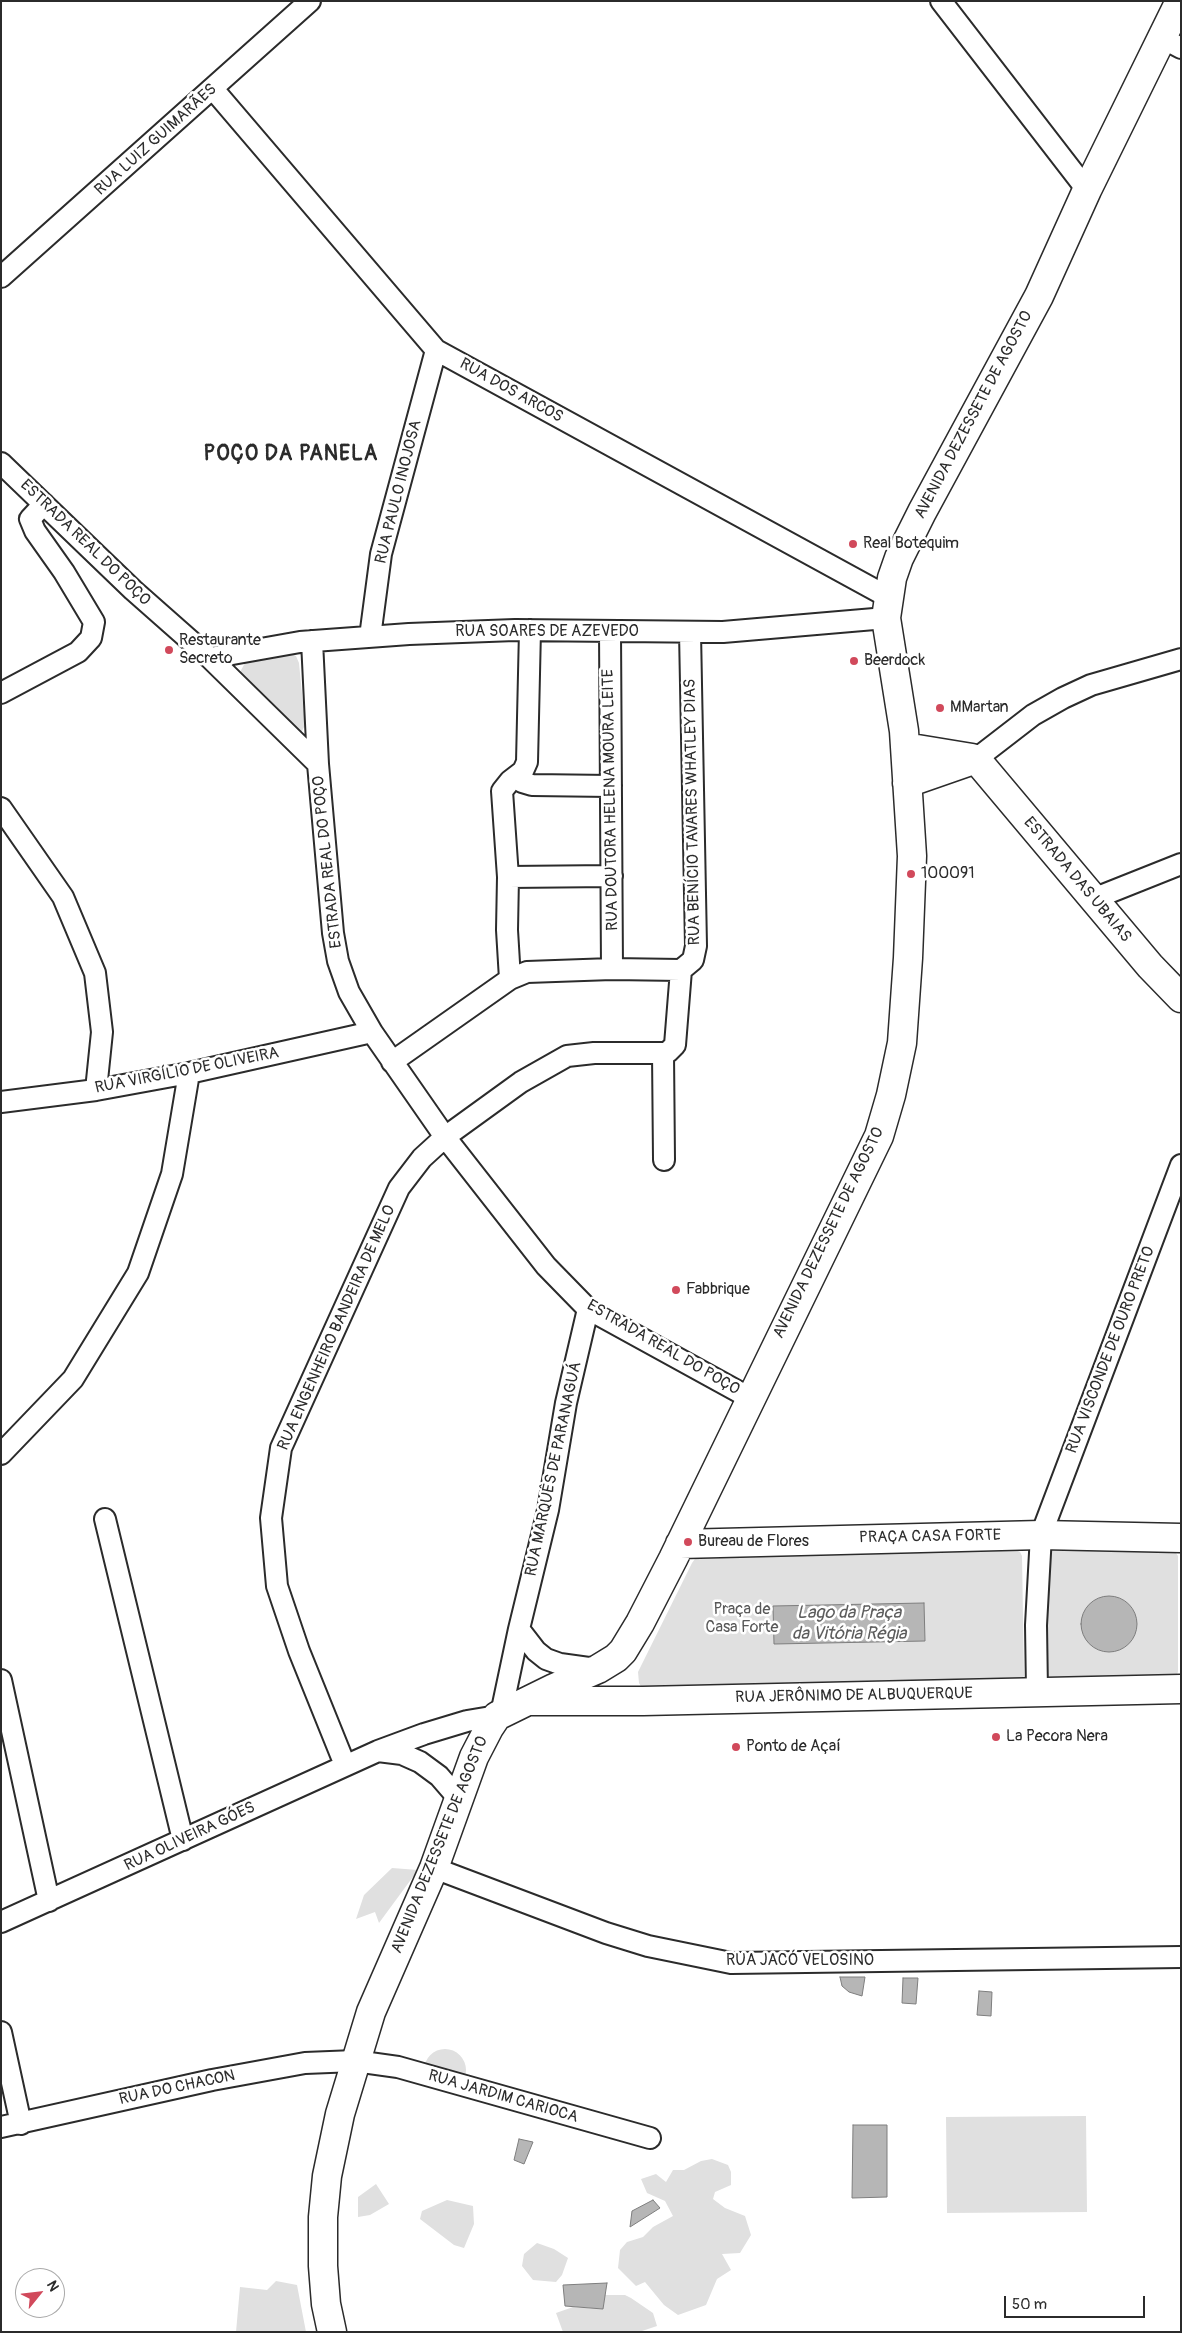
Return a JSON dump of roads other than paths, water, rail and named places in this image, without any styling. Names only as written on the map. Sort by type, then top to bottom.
[{"type":"main road","name":"AVENIDA DEZESSETE DE AGOSTO","points":[[332,2332],[326,2304],[323,2266],[323,2217],[327,2176],[340,2114],[371,2012],[434,1868],[474,1757],[489,1728],[499,1715],[598,1669],[616,1658],[623,1651],[640,1623],[680,1544],[879,1136],[891,1095],[902,1043],[908,958],[912,856],[905,748],[887,608],[902,550],[1039,296],[1087,190],[1172,43],[1180,1]]},
{"type":"main road","points":[[905,748],[976,759]]},
{"type":"main road","points":[[907,783],[976,759]]},
{"type":"main road","name":"ESTRADA DAS UBAIAS","points":[[976,759],[1150,966],[1181,998]]},
{"type":"main road","name":"PRAÇA CASA FORTE","points":[[680,1544],[1041,1535],[1181,1538]]},
{"type":"main road","name":"RUA JERÔNIMO DE ALBUQUERQUE","points":[[527,1701],[643,1701],[1181,1689]]},
{"type":"main road","points":[[324,2332],[326,2304]]},
{"type":"street","name":"RUA LUIZ GUIMARÃES","points":[[1,277],[310,1]]},
{"type":"street","points":[[941,1],[1087,190]]},
{"type":"street","name":"RUA DOS ARCOS","points":[[213,89],[436,350],[887,608]]},
{"type":"street","name":"RUA PAULO INOJOSA","points":[[370,637],[381,554],[436,350]]},
{"type":"street","name":"ESTRADA REAL DO POÇO","points":[[1,463],[133,590],[210,658],[318,764],[333,932],[338,961],[349,992],[372,1032],[444,1137],[546,1266],[588,1309],[750,1398]]},
{"type":"street","points":[[1,693],[78,652],[91,638],[94,622],[64,572],[34,531],[30,519],[44,504]]},
{"type":"street","name":"RUA SOARES DE AZEVEDO","points":[[210,658],[312,641],[370,637],[530,630],[723,632],[887,608]]},
{"type":"street","points":[[510,979],[507,930],[508,877],[502,791],[510,781],[524,772],[527,762],[530,630]]},
{"type":"street","name":"RUA DOUTORA HELENA MOURA LEITE","points":[[610,631],[612,969]]},
{"type":"street","name":"RUA BENÍCIO TAVARES WHATLEY DIAS","points":[[681,970],[693,960],[696,946],[690,632]]},
{"type":"street","points":[[312,641],[318,764]]},
{"type":"street","points":[[976,759],[1033,715],[1063,698],[1091,685],[1181,658]]},
{"type":"street","points":[[517,777],[522,782],[532,785],[611,786]]},
{"type":"street","points":[[1,808],[63,897],[95,973],[102,1032],[96,1090]]},
{"type":"street","points":[[1093,898],[1181,864]]},
{"type":"street","points":[[508,877],[612,876]]},
{"type":"street","points":[[392,1062],[510,979],[527,972],[612,969],[681,970],[675,1042],[672,1050],[663,1053],[664,1160]]},
{"type":"street","name":"RUA VIRGÍLIO DE OLIVEIRA","points":[[1,1102],[96,1090],[189,1073],[372,1032]]},
{"type":"street","name":"RUA ENGENHEIRO BANDEIRA DE MELO","points":[[345,1765],[299,1651],[277,1586],[271,1518],[281,1448],[399,1188],[422,1158],[444,1137],[521,1082],[567,1056],[594,1053],[663,1053]]},
{"type":"street","points":[[1,1454],[73,1379],[138,1273],[172,1174],[189,1073]]},
{"type":"street","name":"RUA VISCONDE DE OURO PRETO","points":[[1041,1535],[1181,1165]]},
{"type":"street","name":"RUA MARQUÊS DE PARANAGUÁ","points":[[499,1715],[548,1510],[566,1403],[588,1309]]},
{"type":"street","points":[[105,1519],[183,1840]]},
{"type":"street","points":[[1037,1691],[1036,1625],[1041,1535]]},
{"type":"street","points":[[519,1628],[536,1651],[546,1659],[560,1664],[598,1669]]},
{"type":"street","points":[[1,1680],[49,1901]]},
{"type":"street","name":"RUA OLIVEIRA GÓES","points":[[1,1922],[378,1751],[431,1732],[499,1715]]},
{"type":"street","points":[[378,1751],[402,1754],[420,1762],[439,1776],[458,1798]]},
{"type":"street","name":"RUA JACÓ VELOSINO","points":[[434,1868],[606,1933],[648,1946],[731,1963],[1181,1957]]},
{"type":"street","points":[[1,2032],[11,2125]]},
{"type":"street","name":"RUA DO CHACON","points":[[11,2125],[183,2087],[305,2063],[355,2061]]},
{"type":"street","name":"RUA JARDIM CARIOCA","points":[[355,2061],[398,2067],[650,2138]]},
{"type":"water","points":[[1109,1596],[1120,1598],[1129,1604],[1135,1613],[1137,1624],[1135,1635],[1129,1644],[1120,1650],[1109,1652],[1098,1650],[1089,1644],[1083,1635],[1081,1624],[1083,1613],[1089,1604],[1098,1598]]},
{"type":"water","name":"Lago da Praça da Vitória Régia","points":[[924,1603],[925,1641],[774,1644],[773,1606]]},
{"type":"water","points":[[840,1977],[865,1977],[862,1996],[849,1992],[842,1986]]},
{"type":"water","points":[[903,1978],[918,1978],[916,2004],[902,2003]]},
{"type":"water","points":[[979,1991],[992,1992],[991,2016],[977,2015]]},
{"type":"water","points":[[853,2125],[887,2125],[887,2197],[852,2198]]},
{"type":"water","points":[[519,2139],[533,2142],[524,2164],[514,2160]]},
{"type":"water","points":[[653,2200],[660,2208],[630,2227],[632,2211]]},
{"type":"water","points":[[607,2283],[603,2309],[565,2306],[563,2285]]},
{"type":"place","name":"Real Botequim","points":[[853,544]]},
{"type":"place","name":"Restaurante Secreto","points":[[169,650]]},
{"type":"place","name":"Beerdock","points":[[854,661]]},
{"type":"place","name":"MMartan","points":[[940,708]]},
{"type":"place","name":"100091","points":[[911,874]]},
{"type":"place","name":"Fabbrique","points":[[676,1290]]},
{"type":"place","name":"Bureau de Flores","points":[[688,1542]]},
{"type":"place","name":"La Pecora Nera","points":[[996,1737]]},
{"type":"place","name":"Ponto de Açaí","points":[[736,1747]]},
{"type":"district","name":"POÇO DA PANELA","points":[[291,455]]},
{"type":"park label","name":"Praça de Casa Forte","points":[[742,1619]]}]
